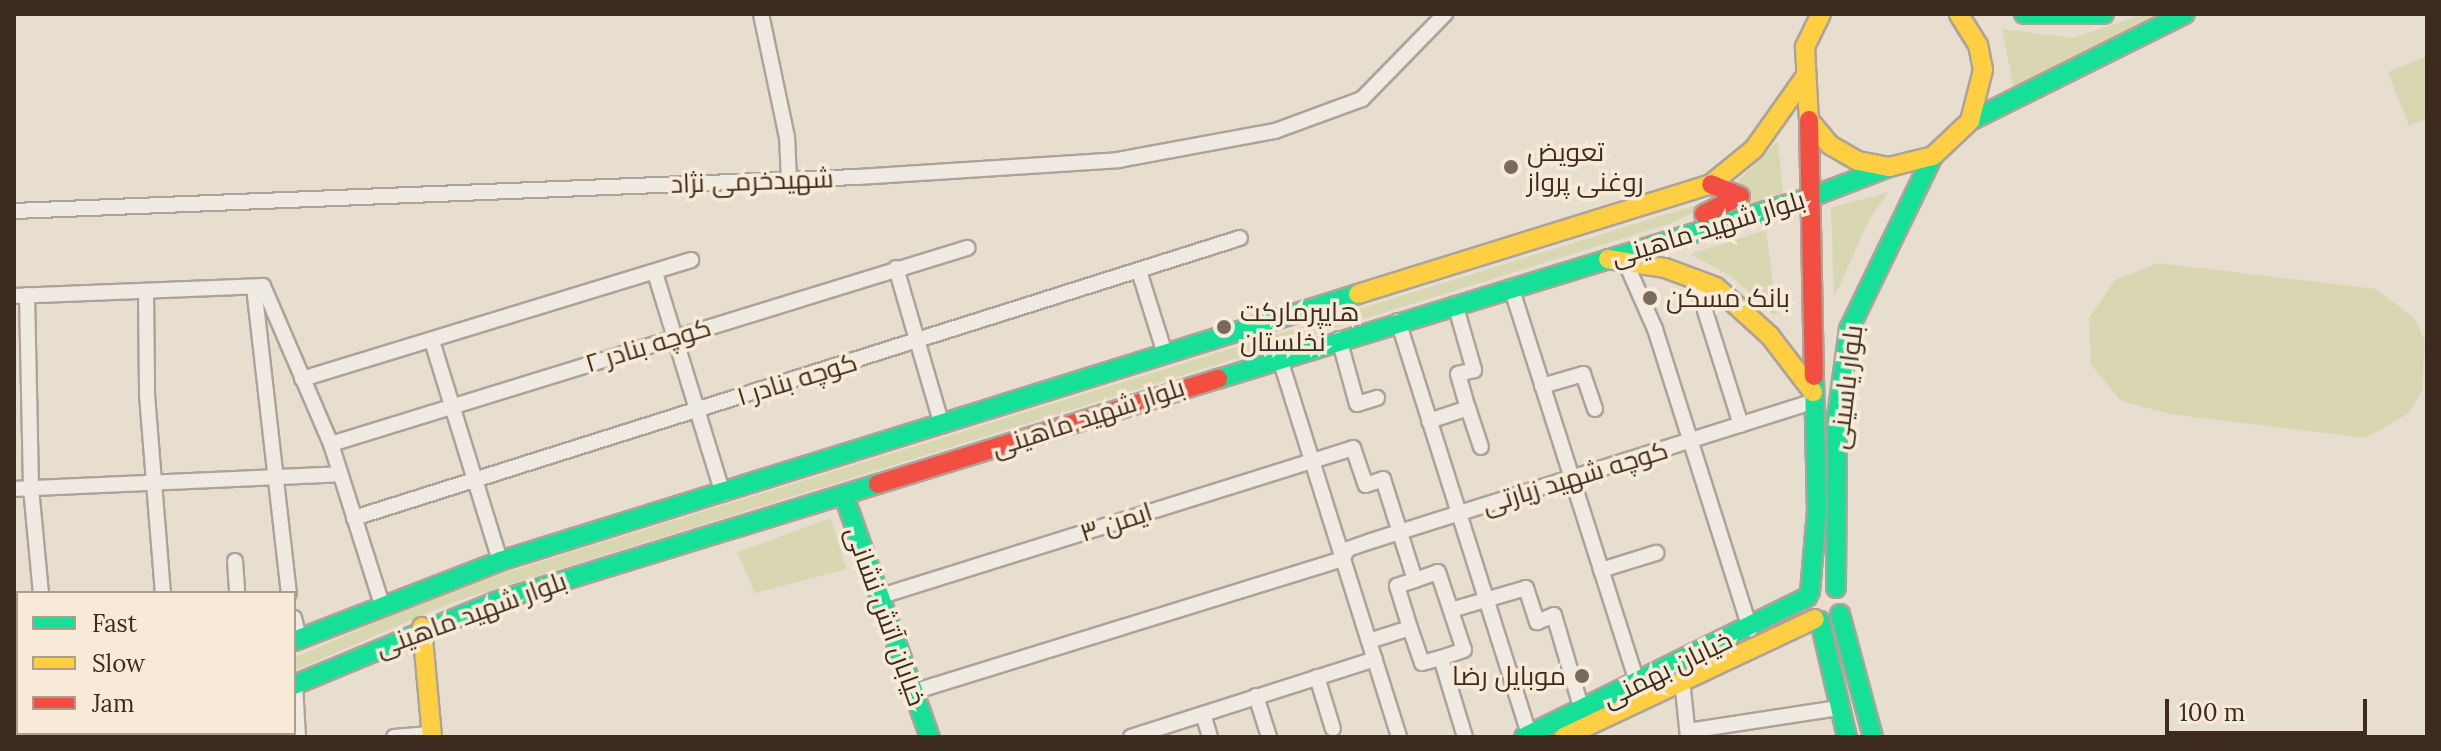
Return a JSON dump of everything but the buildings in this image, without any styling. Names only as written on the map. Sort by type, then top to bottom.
[{"type":"main road","points":[[1959,14],[1978,45],[1983,70],[1970,121]]},
{"type":"main road","points":[[2024,14],[2104,14]]},
{"type":"main road","points":[[1933,156],[1970,121],[2185,14]]},
{"type":"main road","name":"بلوار یاسینی","points":[[1809,595],[1817,511],[1805,47],[1816,16]]},
{"type":"main road","name":"بلوار شهید ماهینی","points":[[296,640],[381,602],[500,561],[1711,184],[1754,149],[1805,77]]},
{"type":"main road","points":[[1809,120],[1830,145],[1858,161],[1889,167]]},
{"type":"main road","name":"بلوار یاسینی","points":[[1836,588],[1837,417],[1849,329],[1873,269],[1933,156]]},
{"type":"main road","name":"بلوار شهید ماهینی","points":[[296,685],[422,627],[1279,356],[1616,259],[1671,238],[1811,197],[1889,167],[1933,156]]},
{"type":"main road","points":[[1671,238],[1686,221],[1740,196],[1711,184]]},
{"type":"main road","points":[[1616,259],[1716,287],[1770,336],[1813,397]]},
{"type":"main road","name":"خیابان آتش نشانی","points":[[844,496],[930,737]]},
{"type":"main road","points":[[1847,737],[1809,595],[1825,584],[1836,588],[1843,597],[1840,614],[1873,737]]},
{"type":"main road","name":"خیابان بهمنی","points":[[1527,736],[1750,629],[1809,595]]},
{"type":"main road","points":[[1818,620],[1840,614]]},
{"type":"main road","name":"خیابان بهمنی","points":[[1564,737],[1682,680],[1818,620]]},
{"type":"main road","points":[[422,627],[432,736]]},
{"type":"street","points":[[761,14],[787,137],[789,180]]},
{"type":"street","name":"شهیدخرمی نژاد","points":[[14,211],[789,180],[1118,160],[1275,131],[1362,99],[1445,14]]},
{"type":"street","name":"کوچه بنادر ۱","points":[[354,518],[1240,238]]},
{"type":"street","name":"کوچه بنادر ۲","points":[[331,444],[967,248]]},
{"type":"street","points":[[1616,259],[1691,440],[1750,629]]},
{"type":"street","points":[[302,379],[691,260]]},
{"type":"street","points":[[896,268],[942,425]]},
{"type":"street","points":[[1139,271],[1165,354]]},
{"type":"street","points":[[655,273],[723,494]]},
{"type":"street","points":[[1695,279],[1741,425]]},
{"type":"street","points":[[41,591],[31,488],[20,296],[259,286]]},
{"type":"street","points":[[259,286],[331,444],[381,602]]},
{"type":"street","points":[[259,286],[275,478],[289,591]]},
{"type":"street","points":[[1511,287],[1637,683]]},
{"type":"street","points":[[146,291],[147,395],[163,591]]},
{"type":"street","points":[[1455,304],[1474,370],[1458,374],[1481,447]]},
{"type":"street","points":[[1398,321],[1527,736]]},
{"type":"street","points":[[1339,339],[1357,404],[1377,398]]},
{"type":"street","points":[[432,341],[500,561]]},
{"type":"street","points":[[1279,356],[1399,737]]},
{"type":"street","points":[[1542,386],[1583,374],[1595,409]]},
{"type":"street","name":"کوچه شهید زیارتی","points":[[913,692],[1342,559],[1348,549],[1571,475],[1741,425],[1813,397]]},
{"type":"street","points":[[1429,421],[1468,408]]},
{"type":"street","name":"ایمن ۳","points":[[878,597],[1353,448],[1366,485],[1383,479],[1401,532]]},
{"type":"street","points":[[14,489],[339,474]]},
{"type":"street","points":[[1401,532],[1415,580]]},
{"type":"street","points":[[1601,570],[1656,553]]},
{"type":"street","points":[[235,561],[237,591]]},
{"type":"street","points":[[1438,572],[1451,610],[1464,650],[1422,663],[1397,586],[1438,572]]},
{"type":"street","points":[[1451,610],[1526,588],[1537,622],[1554,615],[1582,710]]},
{"type":"street","points":[[1369,641],[1410,628]]},
{"type":"street","points":[[1441,658],[1465,737]]},
{"type":"street","points":[[1140,736],[1375,659]]},
{"type":"street","points":[[1317,677],[1333,729]]},
{"type":"street","points":[[1682,680],[1688,734],[1838,708]]},
{"type":"street","points":[[1256,696],[1269,737]]},
{"type":"street","points":[[296,702],[298,737]]},
{"type":"street","points":[[1203,714],[1210,737]]},
{"type":"street","points":[[394,737],[432,736]]},
{"type":"shaded area","points":[[2144,14],[2168,14],[2014,88],[2002,29],[2073,38]]},
{"type":"shaded area","points":[[2427,56],[2427,118],[2409,126],[2388,72]]},
{"type":"shaded area","points":[[1778,141],[1783,195],[1745,206],[1739,180]]},
{"type":"shaded area","points":[[1888,192],[1869,220],[1834,298],[1831,208]]},
{"type":"shaded area","points":[[1732,194],[1672,223],[453,602],[296,670],[296,657],[449,590]]},
{"type":"shaded area","points":[[1766,230],[1777,314],[1773,314],[1732,277],[1690,254]]},
{"type":"shaded area","points":[[2158,263],[2376,289],[2415,319],[2425,342],[2422,391],[2409,413],[2366,438],[2170,414],[2121,401],[2091,365],[2089,318],[2115,280]]},
{"type":"shaded area","points":[[831,518],[846,569],[755,593],[737,552]]},
{"type":"traffic: fast","points":[[2024,14],[2104,14]]},
{"type":"traffic: fast","points":[[1970,121],[2185,14]]},
{"type":"traffic: fast","points":[[1836,588],[1837,417],[1849,329],[1933,156]]},
{"type":"traffic: fast","points":[[1218,379],[1811,197],[1889,167]]},
{"type":"traffic: fast","points":[[296,640],[500,561],[1358,294]]},
{"type":"traffic: fast","points":[[1810,592],[1817,511],[1814,376]]},
{"type":"traffic: fast","points":[[296,684],[494,602],[878,484]]},
{"type":"traffic: fast","points":[[844,496],[930,737]]},
{"type":"traffic: fast","points":[[1524,737],[1807,597]]},
{"type":"traffic: fast","points":[[1840,614],[1873,737]]},
{"type":"traffic: fast","points":[[1820,621],[1847,737]]},
{"type":"traffic: fast","points":[[184,737],[188,735]]},
{"type":"traffic: slow","points":[[1821,14],[1805,47],[1809,120],[1830,145],[1858,161],[1889,167],[1933,156],[1970,121],[1983,70],[1978,45],[1959,14]]},
{"type":"traffic: slow","points":[[1358,294],[1711,184],[1754,149],[1805,77]]},
{"type":"traffic: slow","points":[[1608,259],[1665,268],[1716,287],[1770,336],[1813,392]]},
{"type":"traffic: slow","points":[[1564,737],[1815,619]]},
{"type":"traffic: slow","points":[[422,627],[432,737]]},
{"type":"traffic: slow","points":[[92,737],[96,735]]},
{"type":"traffic: jam","points":[[1809,120],[1814,376]]},
{"type":"traffic: jam","points":[[1704,214],[1740,196],[1711,184]]},
{"type":"traffic: jam","points":[[878,484],[1218,379]]},
{"type":"place","name":"تعویض روغنی پرواز","points":[[1511,167]]},
{"type":"place","name":"بانک مسکن","points":[[1650,298]]},
{"type":"place","name":"هایپرمارکت نخلستان","points":[[1224,327]]},
{"type":"place","name":"موبایل رضا","points":[[1582,676]]}]
